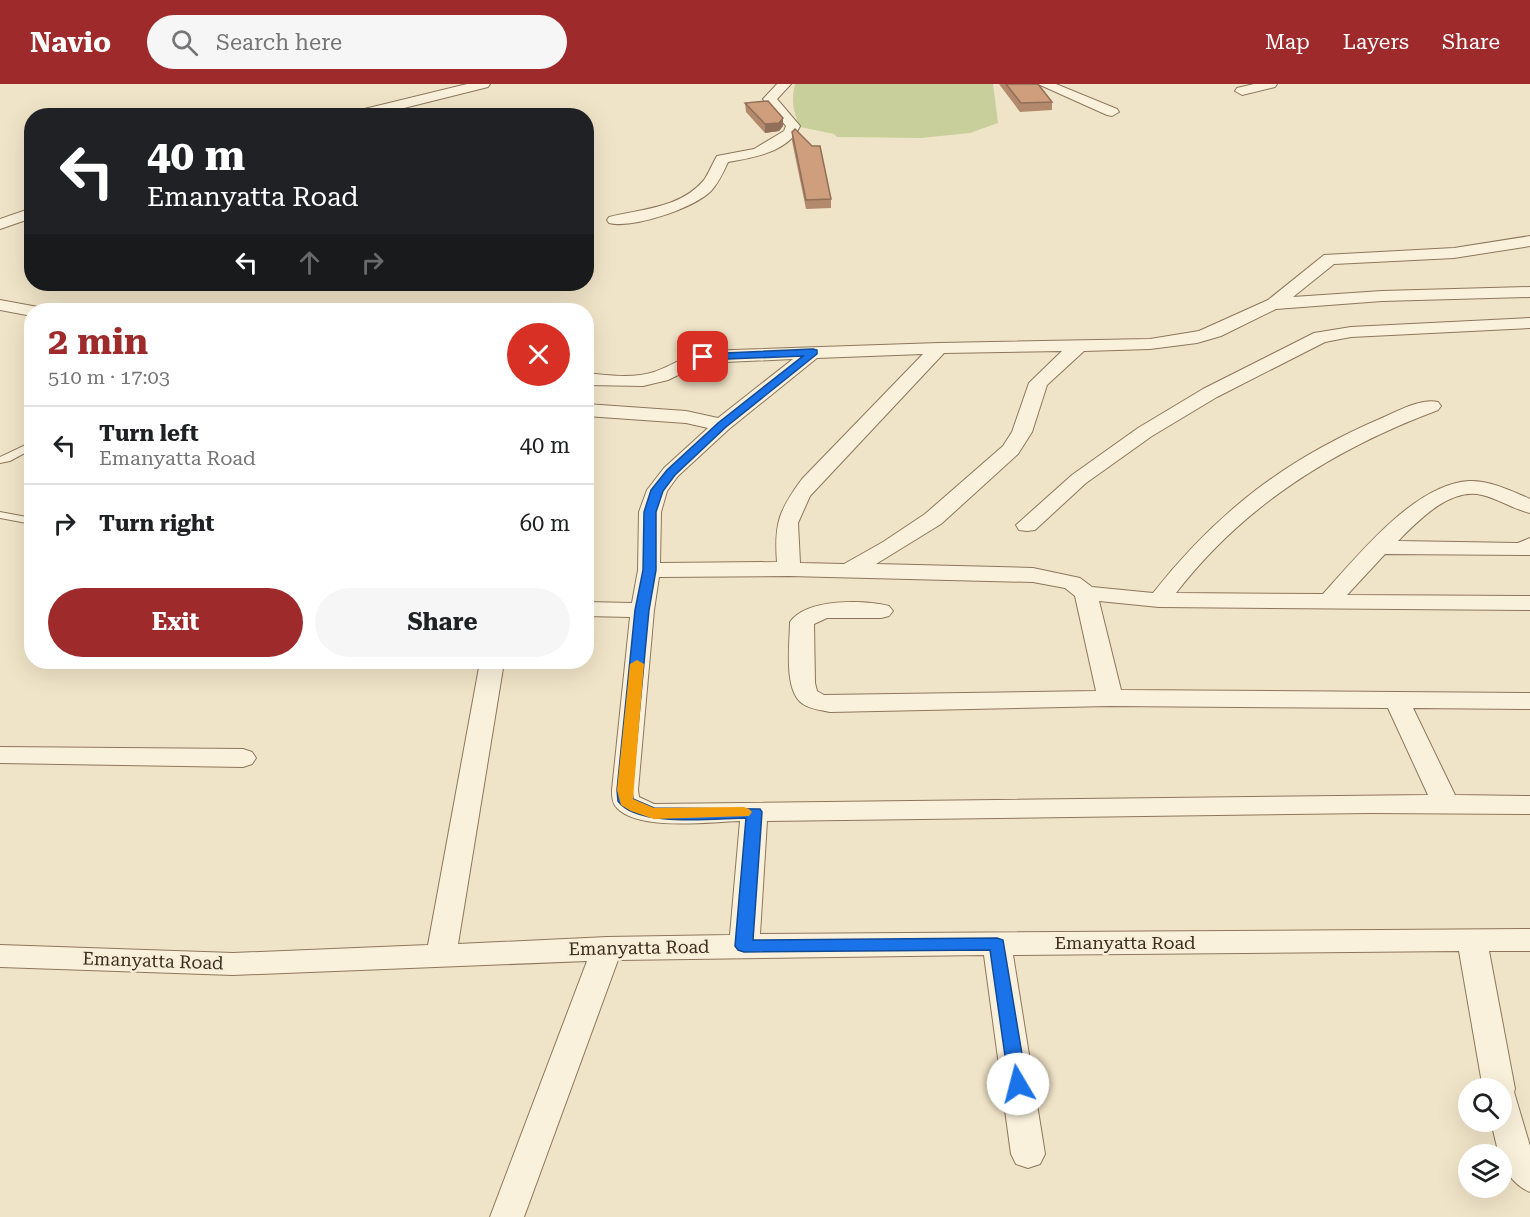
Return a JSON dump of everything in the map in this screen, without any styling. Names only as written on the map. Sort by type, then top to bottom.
[{"type":"street","points":[[386,108],[483,84]]},
{"type":"street","points":[[615,220],[659,211],[678,204],[701,192],[712,182],[722,159],[758,152],[790,133],[793,126],[770,99],[784,84]]},
{"type":"street","points":[[1045,84],[1112,112]]},
{"type":"street","points":[[1242,92],[1269,84]]},
{"type":"street","points":[[0,224],[24,216]]},
{"type":"street","points":[[1274,304],[1330,259],[1454,253],[1530,241]]},
{"type":"street","points":[[594,380],[644,380],[662,375],[688,360],[703,357],[939,348],[1120,346],[1185,340],[1222,329],[1274,304],[1393,295],[1530,292]]},
{"type":"street","points":[[0,305],[24,310]]},
{"type":"street","points":[[0,312],[24,316]]},
{"type":"street","points":[[1027,525],[1079,479],[1145,432],[1210,393],[1320,337],[1351,332],[1530,323]]},
{"type":"street","points":[[850,570],[891,547],[933,519],[1011,450],[1023,432],[1038,383],[1077,346]]},
{"type":"street","points":[[789,569],[786,522],[791,507],[809,483],[939,348]]},
{"type":"street","points":[[813,352],[722,425],[671,472],[657,490],[650,512],[649,570],[642,610],[625,790],[626,801],[636,808],[654,813],[1530,805]]},
{"type":"street","points":[[1159,600],[1204,544],[1247,504],[1343,443],[1431,405]]},
{"type":"street","points":[[594,411],[686,417],[722,425]]},
{"type":"street","points":[[1330,600],[1378,547],[1422,508],[1459,488],[1478,488],[1530,507]]},
{"type":"street","points":[[1378,547],[1528,552]]},
{"type":"street","points":[[649,570],[789,569],[1033,575],[1072,583],[1086,593],[1159,600],[1530,603]]},
{"type":"street","points":[[1086,593],[1110,698]]},
{"type":"street","points":[[594,609],[642,610]]},
{"type":"street","points":[[881,611],[837,611],[815,613],[806,617],[802,622],[802,685],[806,695],[815,701],[830,704],[1110,698],[1530,701]]},
{"type":"street","points":[[441,956],[491,669]]},
{"type":"street","points":[[1397,700],[1446,804]]},
{"type":"street","points":[[0,755],[243,758]]},
{"type":"street","points":[[744,946],[754,812]]},
{"type":"street","points":[[1472,940],[1497,1078]]},
{"type":"street","name":"Emanyatta Road","points":[[0,956],[233,964],[607,948],[1530,940]]},
{"type":"street","points":[[997,944],[1028,1154]]},
{"type":"street","points":[[507,1217],[607,948]]},
{"type":"street","points":[[1510,1132],[1516,1157],[1530,1177]]},
{"type":"lane","points":[[0,460],[12,457],[24,450]]},
{"type":"lane","points":[[0,515],[24,519]]},
{"type":"green space","points":[[795,84],[993,84],[998,123],[970,133],[921,138],[837,137],[834,134],[800,127],[793,106]]},
{"type":"building","points":[[1006,84],[1038,84],[1052,102],[1021,103]]},
{"type":"building","points":[[768,101],[783,118],[779,123],[765,124],[745,103]]},
{"type":"building","points":[[795,129],[812,146],[820,146],[831,199],[806,200],[792,132]]},
{"type":"slow traffic","points":[[637,664],[625,790],[626,801],[636,808],[654,813],[744,812]]},
{"type":"route","points":[[703,357],[813,352],[722,425],[671,472],[657,490],[650,512],[649,570],[642,610],[625,790],[626,801],[636,808],[654,813],[754,812],[744,946],[997,944],[1018,1084]]}]
